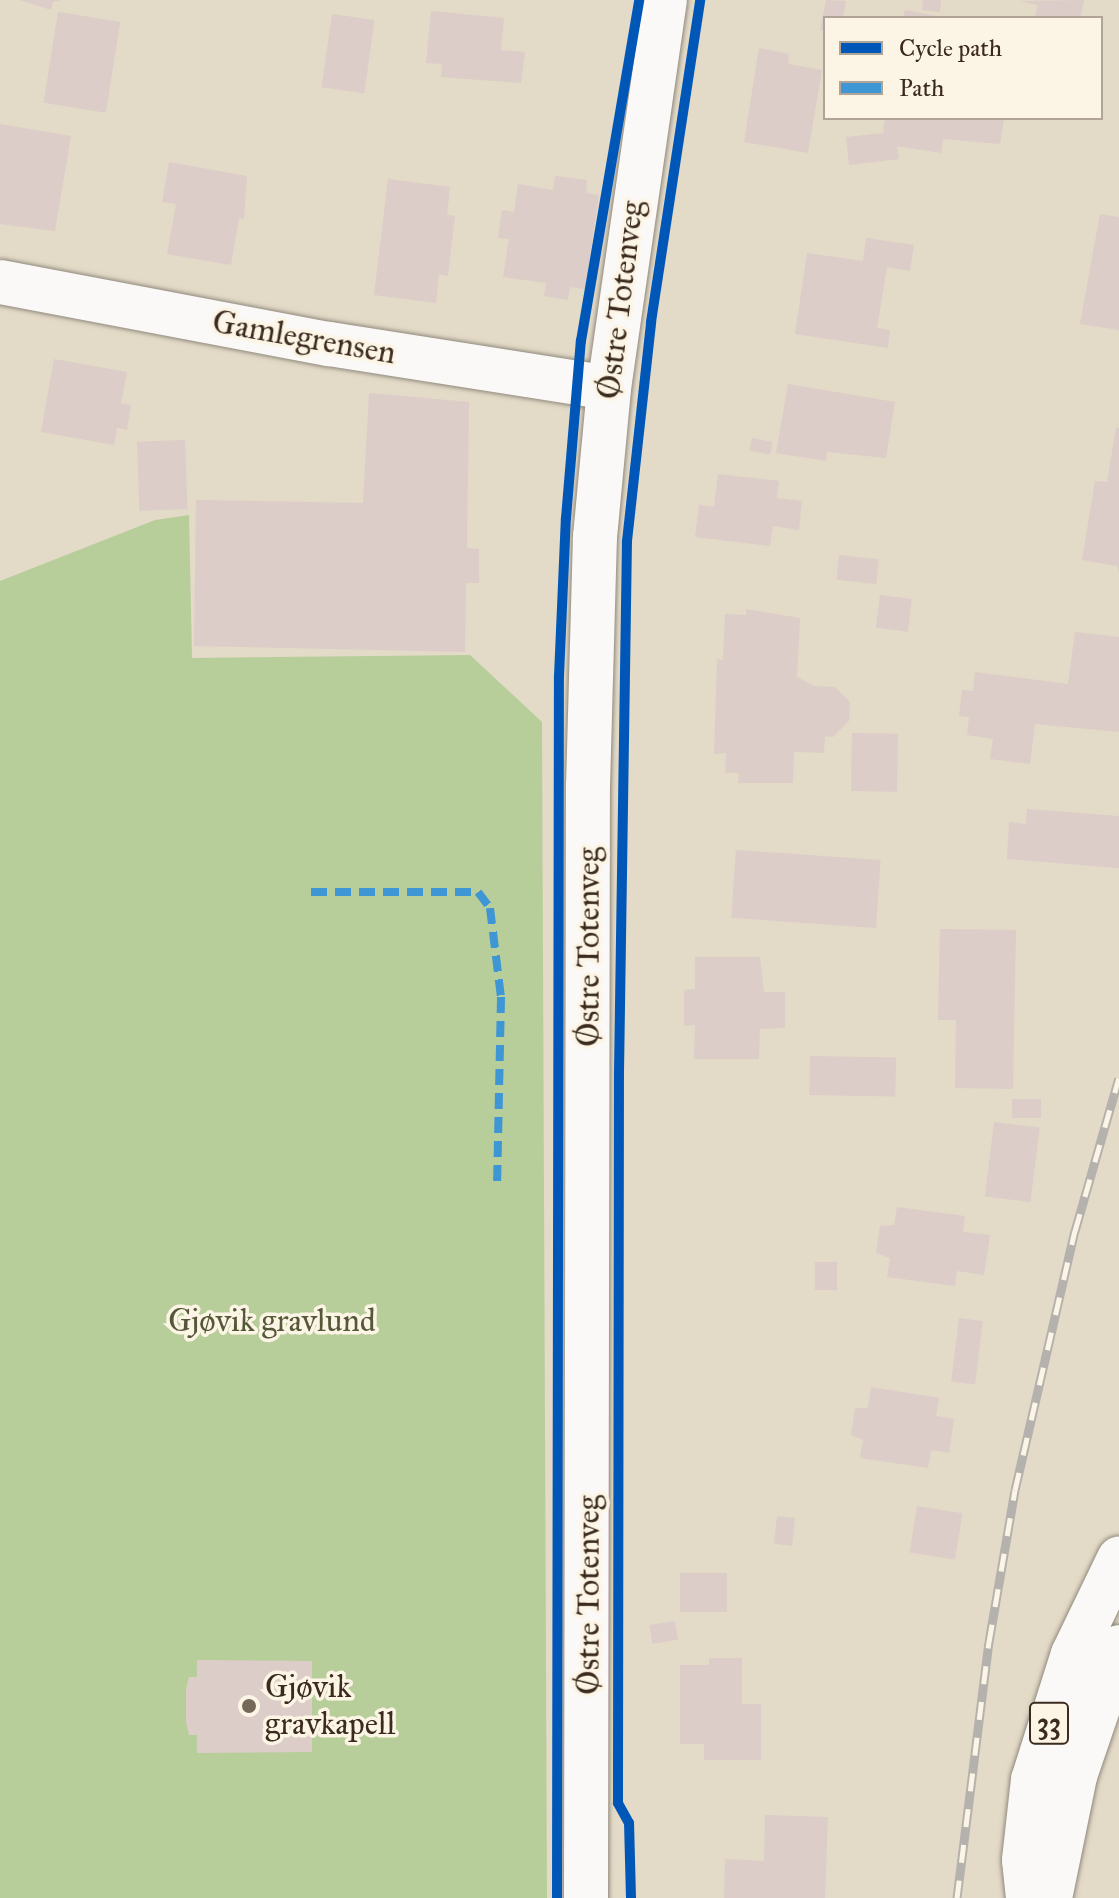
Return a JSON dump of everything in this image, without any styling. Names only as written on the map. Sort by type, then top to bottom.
[{"type":"street","name":"Østre Totenveg","points":[[586,1898],[588,786],[595,537],[609,388],[665,0]]},
{"type":"street","name":"Gamlegrensen","points":[[0,282],[329,344],[609,388]]},
{"type":"street","name":"33","points":[[1028,1898],[1024,1860],[1033,1780],[1073,1654],[1119,1559]]},
{"type":"street","name":"33","points":[[1050,1898],[1075,1776],[1119,1647]]},
{"type":"green space","name":"Gjøvik gravlund","points":[[189,515],[192,658],[470,655],[542,722],[547,1898],[0,1898],[0,581],[155,520]]},
{"type":"building","points":[[20,0],[61,0],[53,2],[51,10]]},
{"type":"building","points":[[826,0],[846,1],[843,16],[823,16],[823,31],[820,30]]},
{"type":"building","points":[[923,0],[941,0],[940,12],[922,10]]},
{"type":"building","points":[[1084,0],[1080,16],[1035,16],[1037,5],[1020,1]]},
{"type":"building","points":[[905,10],[936,16],[904,16]]},
{"type":"building","points":[[431,11],[504,18],[501,50],[525,52],[521,83],[441,77],[442,64],[426,63]]},
{"type":"building","points":[[58,12],[120,22],[106,113],[44,103]]},
{"type":"building","points":[[332,14],[375,20],[364,93],[322,87]]},
{"type":"building","points":[[759,48],[789,54],[788,64],[822,70],[808,153],[744,142]]},
{"type":"building","points":[[885,120],[1004,120],[1000,144],[943,139],[941,153],[897,146],[899,159],[849,165],[846,137],[883,133]]},
{"type":"building","points":[[0,124],[71,136],[55,231],[0,224]]},
{"type":"building","points":[[169,162],[247,176],[244,219],[239,218],[231,265],[167,254],[176,204],[162,202]]},
{"type":"building","points":[[555,176],[587,180],[586,193],[599,195],[585,289],[570,287],[568,300],[544,296],[546,283],[503,277],[509,239],[498,238],[502,210],[514,212],[518,184],[553,190]]},
{"type":"building","points":[[388,179],[450,187],[447,215],[455,216],[448,276],[439,274],[436,303],[374,295]]},
{"type":"building","points":[[1100,214],[1119,217],[1119,330],[1080,324]]},
{"type":"building","points":[[866,238],[914,245],[910,271],[887,267],[877,328],[890,330],[888,348],[795,334],[807,253],[863,261]]},
{"type":"building","points":[[54,359],[127,372],[121,403],[131,405],[127,430],[117,428],[114,445],[41,432]]},
{"type":"building","points":[[788,384],[895,402],[886,458],[827,452],[826,461],[776,453]]},
{"type":"building","points":[[369,393],[469,402],[467,548],[479,549],[479,583],[466,583],[465,652],[194,646],[196,500],[363,503]]},
{"type":"building","points":[[1116,428],[1119,428],[1119,573],[1117,566],[1082,560],[1095,481],[1107,482]]},
{"type":"building","points":[[752,438],[773,442],[770,455],[750,451]]},
{"type":"building","points":[[185,440],[187,509],[139,511],[137,442]]},
{"type":"building","points":[[718,474],[779,481],[777,498],[802,501],[799,530],[773,526],[770,546],[695,537],[699,505],[714,507]]},
{"type":"building","points":[[839,555],[879,559],[876,584],[836,580]]},
{"type":"building","points":[[880,595],[912,599],[908,632],[876,628]]},
{"type":"building","points":[[746,609],[800,618],[797,677],[815,686],[835,687],[850,702],[849,721],[833,737],[825,736],[824,753],[794,752],[793,783],[738,783],[739,773],[725,773],[726,753],[714,754],[717,659],[723,660],[725,614],[746,615]]},
{"type":"building","points":[[1075,632],[1119,637],[1119,732],[1035,724],[1030,764],[990,759],[993,739],[967,735],[969,717],[959,716],[962,690],[973,691],[975,672],[1068,684]]},
{"type":"building","points":[[852,733],[898,734],[897,792],[851,791]]},
{"type":"building","points":[[1027,809],[1119,816],[1119,868],[1007,859],[1009,822],[1026,824]]},
{"type":"building","points":[[736,850],[881,860],[876,928],[731,918]]},
{"type":"building","points":[[940,929],[1016,930],[1013,1089],[955,1088],[956,1020],[938,1020]]},
{"type":"building","points":[[695,957],[760,957],[764,992],[785,992],[785,1028],[760,1029],[759,1059],[694,1059],[695,1025],[684,1026],[684,990],[695,989]]},
{"type":"building","points":[[810,1056],[896,1058],[895,1096],[809,1095]]},
{"type":"building","points":[[1012,1099],[1041,1099],[1041,1118],[1012,1118]]},
{"type":"building","points":[[994,1122],[1040,1128],[1031,1202],[985,1196]]},
{"type":"building","points":[[897,1207],[965,1216],[963,1232],[990,1235],[984,1275],[957,1271],[955,1286],[887,1277],[890,1258],[876,1253],[880,1226],[894,1225]]},
{"type":"building","points":[[815,1262],[837,1262],[837,1290],[815,1290]]},
{"type":"building","points":[[959,1318],[983,1321],[975,1384],[951,1382]]},
{"type":"building","points":[[871,1387],[939,1398],[936,1416],[954,1419],[949,1453],[931,1450],[928,1468],[860,1458],[863,1440],[851,1435],[855,1408],[868,1408]]},
{"type":"building","points":[[917,1506],[962,1513],[955,1560],[910,1552]]},
{"type":"building","points":[[777,1516],[795,1518],[792,1546],[774,1544]]},
{"type":"building","points":[[680,1573],[727,1573],[727,1612],[680,1612]]},
{"type":"building","points":[[675,1621],[678,1640],[652,1644],[649,1625]]},
{"type":"building","points":[[709,1658],[742,1658],[742,1704],[761,1704],[761,1760],[704,1760],[704,1744],[680,1744],[680,1665],[709,1665]]},
{"type":"building","name":"Gjøvik gravkapell","points":[[197,1660],[312,1661],[312,1752],[197,1753],[197,1735],[189,1735],[186,1722],[186,1689],[189,1677],[197,1677]]},
{"type":"building","points":[[765,1815],[828,1817],[825,1898],[724,1898],[725,1859],[764,1861]]},
{"type":"railway","points":[[957,1898],[989,1642],[1015,1490],[1075,1231],[1119,1078]]},
{"type":"marked path","points":[[311,892],[478,892],[490,908],[501,997],[497,1183]]},
{"type":"cycle path","points":[[557,1898],[559,676],[566,518],[581,341],[639,0]]},
{"type":"cycle path","points":[[631,1898],[629,1823],[618,1803],[619,1072],[627,541],[651,322],[700,0]]},
{"type":"place","name":"Gjøvik gravkapell","points":[[249,1706]]}]
